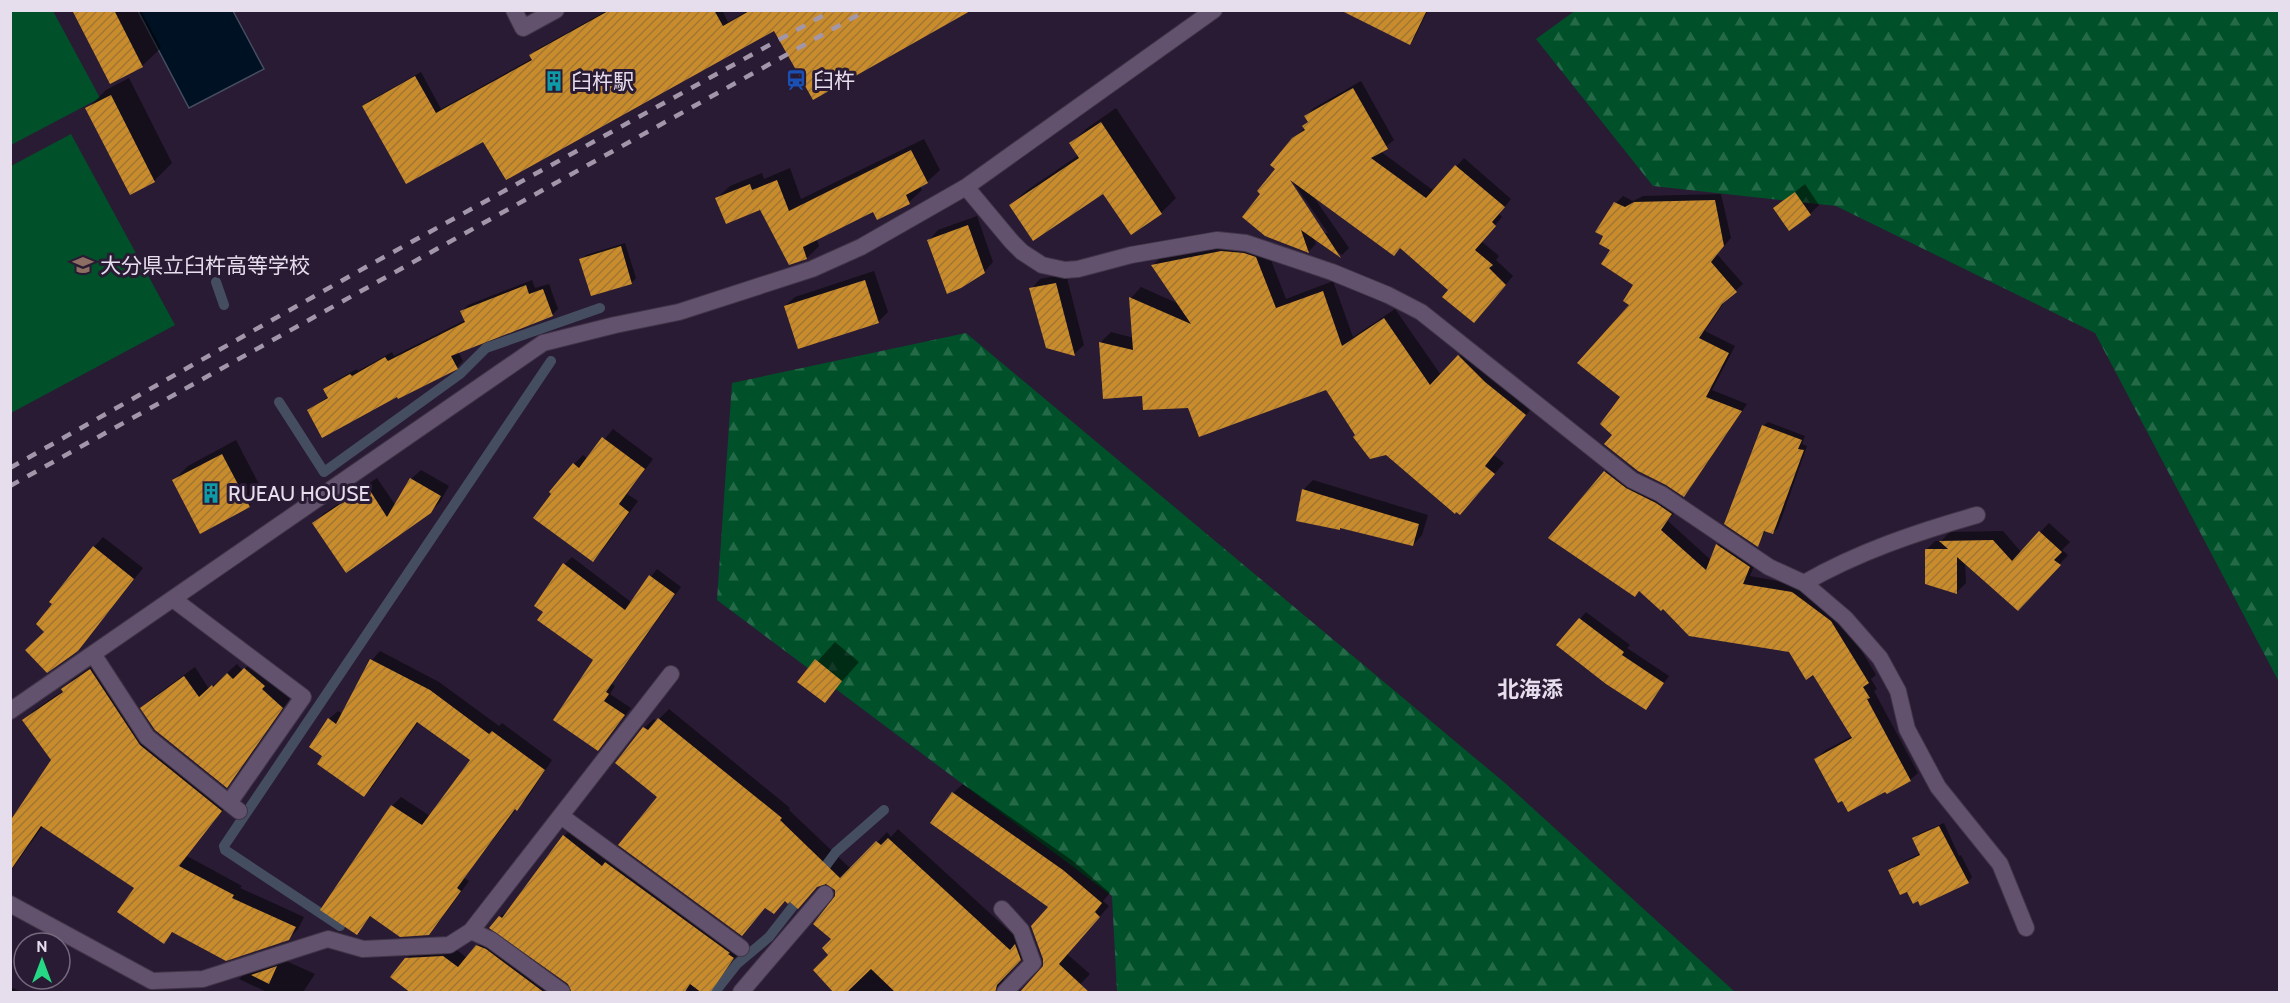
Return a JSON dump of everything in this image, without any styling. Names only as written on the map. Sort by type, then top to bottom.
[{"type":"street","points":[[514,10],[523,28],[556,10]]},
{"type":"street","points":[[10,711],[543,343],[679,312],[812,269],[861,247],[966,187],[1214,10]]},
{"type":"street","points":[[966,187],[1012,242],[1042,266],[1065,270],[1078,269],[1131,255],[1217,240],[1246,243],[1332,272],[1388,295],[1421,312],[1632,480],[1661,494],[1769,567],[1804,583],[1845,618],[1880,658],[1898,691],[1907,729],[1938,787],[2000,864],[2026,928]]},
{"type":"street","points":[[1804,583],[1827,570],[1911,534],[1977,515]]},
{"type":"street","points":[[93,654],[147,737],[234,807],[303,697],[173,599]]},
{"type":"street","points":[[10,904],[147,987],[203,979],[328,939],[363,949],[449,945],[471,931],[671,674]]},
{"type":"street","points":[[561,816],[741,948]]},
{"type":"street","points":[[741,993],[825,894]]},
{"type":"street","points":[[1002,909],[1021,930],[1033,963],[1005,993]]},
{"type":"street","points":[[471,931],[491,940],[562,993]]},
{"type":"green space","points":[[11,10],[53,11],[100,98],[11,145]]},
{"type":"green space","points":[[1576,10],[2279,11],[2279,682],[2095,333],[1836,206],[1653,186],[1536,39]]},
{"type":"green space","points":[[71,134],[175,325],[11,413],[11,166]]},
{"type":"green space","points":[[966,333],[1505,783],[1735,992],[1117,992],[1112,896],[717,600],[732,383]]},
{"type":"water","points":[[138,11],[233,11],[264,69],[189,108]]},
{"type":"building","points":[[72,10],[114,10],[143,67],[110,84]]},
{"type":"building","points":[[610,10],[714,10],[723,26],[751,10],[972,10],[813,100],[774,31],[506,180],[483,142],[406,184],[362,106],[415,76],[436,113],[532,60],[529,55]]},
{"type":"building","points":[[1340,10],[1427,10],[1410,45]]},
{"type":"building","points":[[1353,88],[1388,149],[1371,158],[1426,198],[1455,165],[1505,207],[1492,222],[1496,226],[1475,250],[1493,265],[1489,268],[1506,285],[1474,323],[1442,297],[1448,290],[1400,248],[1394,256],[1290,180],[1341,258],[1301,230],[1309,253],[1265,236],[1242,217],[1260,194],[1257,191],[1275,169],[1270,165],[1292,138],[1305,130],[1302,126],[1308,122],[1304,116]]},
{"type":"building","points":[[111,95],[155,182],[130,195],[85,108]]},
{"type":"building","points":[[1101,122],[1162,214],[1131,235],[1103,194],[1033,241],[1009,205],[1079,158],[1069,143]]},
{"type":"building","points":[[911,150],[928,183],[906,195],[910,204],[877,220],[873,212],[803,247],[807,259],[789,265],[758,206],[760,210],[726,224],[715,198],[750,184],[752,190],[777,180],[789,211]]},
{"type":"building","points":[[1795,192],[1811,215],[1789,231],[1773,208]]},
{"type":"building","points":[[1715,200],[1724,246],[1711,262],[1737,292],[1722,304],[1699,338],[1729,353],[1706,397],[1742,411],[1684,497],[1638,471],[1604,444],[1612,435],[1600,424],[1620,397],[1577,363],[1629,305],[1623,301],[1633,285],[1601,264],[1610,250],[1599,244],[1603,236],[1595,232],[1614,202],[1625,207],[1634,202]]},
{"type":"building","points":[[968,225],[985,273],[947,294],[927,240]]},
{"type":"building","points":[[621,246],[632,284],[591,296],[579,259]]},
{"type":"building","points":[[1221,251],[1244,253],[1256,257],[1276,308],[1323,291],[1342,346],[1384,318],[1430,385],[1458,355],[1485,382],[1526,415],[1485,466],[1495,474],[1460,515],[1456,512],[1455,514],[1386,455],[1370,459],[1353,437],[1355,435],[1326,390],[1199,437],[1188,408],[1143,410],[1142,396],[1103,399],[1099,342],[1133,350],[1129,297],[1191,324],[1151,265]]},
{"type":"building","points":[[865,280],[879,323],[798,349],[784,306]]},
{"type":"building","points":[[1056,283],[1075,356],[1046,348],[1029,288]]},
{"type":"building","points":[[526,285],[529,294],[543,289],[553,316],[451,356],[458,369],[398,399],[397,397],[322,438],[307,410],[328,398],[323,389],[385,357],[388,361],[465,322],[460,311]]},
{"type":"building","points":[[1762,425],[1802,440],[1798,449],[1804,450],[1773,534],[1764,531],[1758,547],[1724,524]]},
{"type":"building","points":[[602,437],[645,469],[619,504],[629,512],[593,562],[533,518],[551,494],[549,492],[573,463],[579,468]]},
{"type":"building","name":"RUEAU HOUSE","points":[[222,454],[250,507],[200,534],[172,480]]},
{"type":"building","points":[[1604,471],[1626,488],[1672,514],[1661,530],[1706,570],[1716,544],[1750,567],[1743,584],[1792,592],[1831,621],[1869,683],[1863,687],[1870,698],[1867,699],[1911,781],[1848,812],[1842,801],[1838,803],[1814,759],[1852,738],[1813,675],[1806,680],[1789,652],[1689,636],[1663,609],[1661,611],[1639,591],[1635,597],[1548,538]]},
{"type":"building","points":[[410,478],[441,496],[431,513],[346,573],[312,523],[367,486],[387,517]]},
{"type":"building","points":[[1302,489],[1419,524],[1413,546],[1340,528],[1340,530],[1296,521]]},
{"type":"building","points":[[2039,531],[2062,552],[2054,560],[2061,565],[2018,611],[1957,557],[1957,594],[1925,584],[1925,549],[1948,549],[1939,541],[1993,540],[2012,561]]},
{"type":"building","points":[[93,546],[134,579],[78,651],[47,673],[25,650],[44,632],[36,624],[52,604],[49,602]]},
{"type":"building","points":[[563,563],[625,610],[649,575],[675,594],[606,692],[609,694],[604,701],[625,715],[598,751],[553,720],[593,660],[537,620],[543,612],[534,606]]},
{"type":"building","points":[[1579,618],[1624,652],[1622,655],[1664,683],[1646,710],[1606,684],[1556,645]]},
{"type":"building","points":[[370,659],[430,690],[489,734],[492,731],[545,770],[517,811],[515,809],[457,888],[461,891],[429,935],[400,937],[370,916],[357,935],[320,910],[391,805],[422,825],[470,760],[417,722],[364,797],[317,764],[322,756],[309,747],[328,718],[336,724]]},
{"type":"building","points":[[815,659],[842,681],[825,703],[797,682]]},
{"type":"building","points":[[244,668],[265,686],[262,689],[283,708],[227,788],[155,730],[140,708],[184,676],[199,697],[227,673],[233,679]]},
{"type":"building","points":[[90,669],[140,745],[222,811],[179,866],[234,895],[232,898],[296,927],[289,940],[226,961],[172,932],[164,944],[117,912],[134,888],[41,826],[10,871],[10,821],[51,760],[22,720],[63,692],[61,689]]},
{"type":"building","points":[[658,718],[782,818],[780,820],[840,878],[876,841],[881,845],[888,838],[1010,950],[1015,944],[1021,960],[997,985],[995,993],[896,993],[871,969],[846,993],[834,993],[813,970],[828,955],[822,948],[831,939],[813,924],[835,896],[835,890],[826,884],[817,887],[798,909],[785,901],[774,914],[765,908],[742,936],[618,845],[657,797],[615,763],[643,727],[648,730]]},
{"type":"building","points":[[952,792],[1063,870],[1102,903],[1095,912],[1100,917],[1059,964],[1090,993],[1019,993],[1043,966],[1043,959],[1031,926],[1048,907],[930,823]]},
{"type":"building","points":[[1939,826],[1969,883],[1920,906],[1918,901],[1913,904],[1907,892],[1900,895],[1888,870],[1920,855],[1912,838]]},
{"type":"building","points":[[563,835],[602,866],[605,862],[730,953],[728,954],[734,958],[710,993],[702,993],[690,984],[684,993],[572,993],[568,984],[489,928],[499,916],[502,918]]},
{"type":"building","points":[[476,945],[486,949],[545,993],[411,993],[390,977],[405,958],[443,956],[458,967]]},
{"type":"building","points":[[277,966],[269,984],[251,975]]},
{"type":"waterway","points":[[216,282],[224,305]]},
{"type":"waterway","points":[[279,402],[324,472],[460,374],[486,348],[600,308]]},
{"type":"waterway","points":[[340,926],[225,850],[224,846],[551,361]]},
{"type":"waterway","points":[[819,875],[836,852],[884,810]]},
{"type":"waterway","points":[[715,992],[737,964],[769,937],[801,896]]},
{"type":"railway","points":[[10,468],[366,267],[833,10]]},
{"type":"railway","points":[[10,486],[867,10]]},
{"type":"place","name":"臼杵","points":[[796,80]]},
{"type":"place","name":"臼杵駅","points":[[554,81]]},
{"type":"place","name":"大分県立臼杵高等学校","points":[[83,265]]},
{"type":"place","name":"RUEAU HOUSE","points":[[211,493]]},
{"type":"district","name":"北海添","points":[[1530,689]]}]
